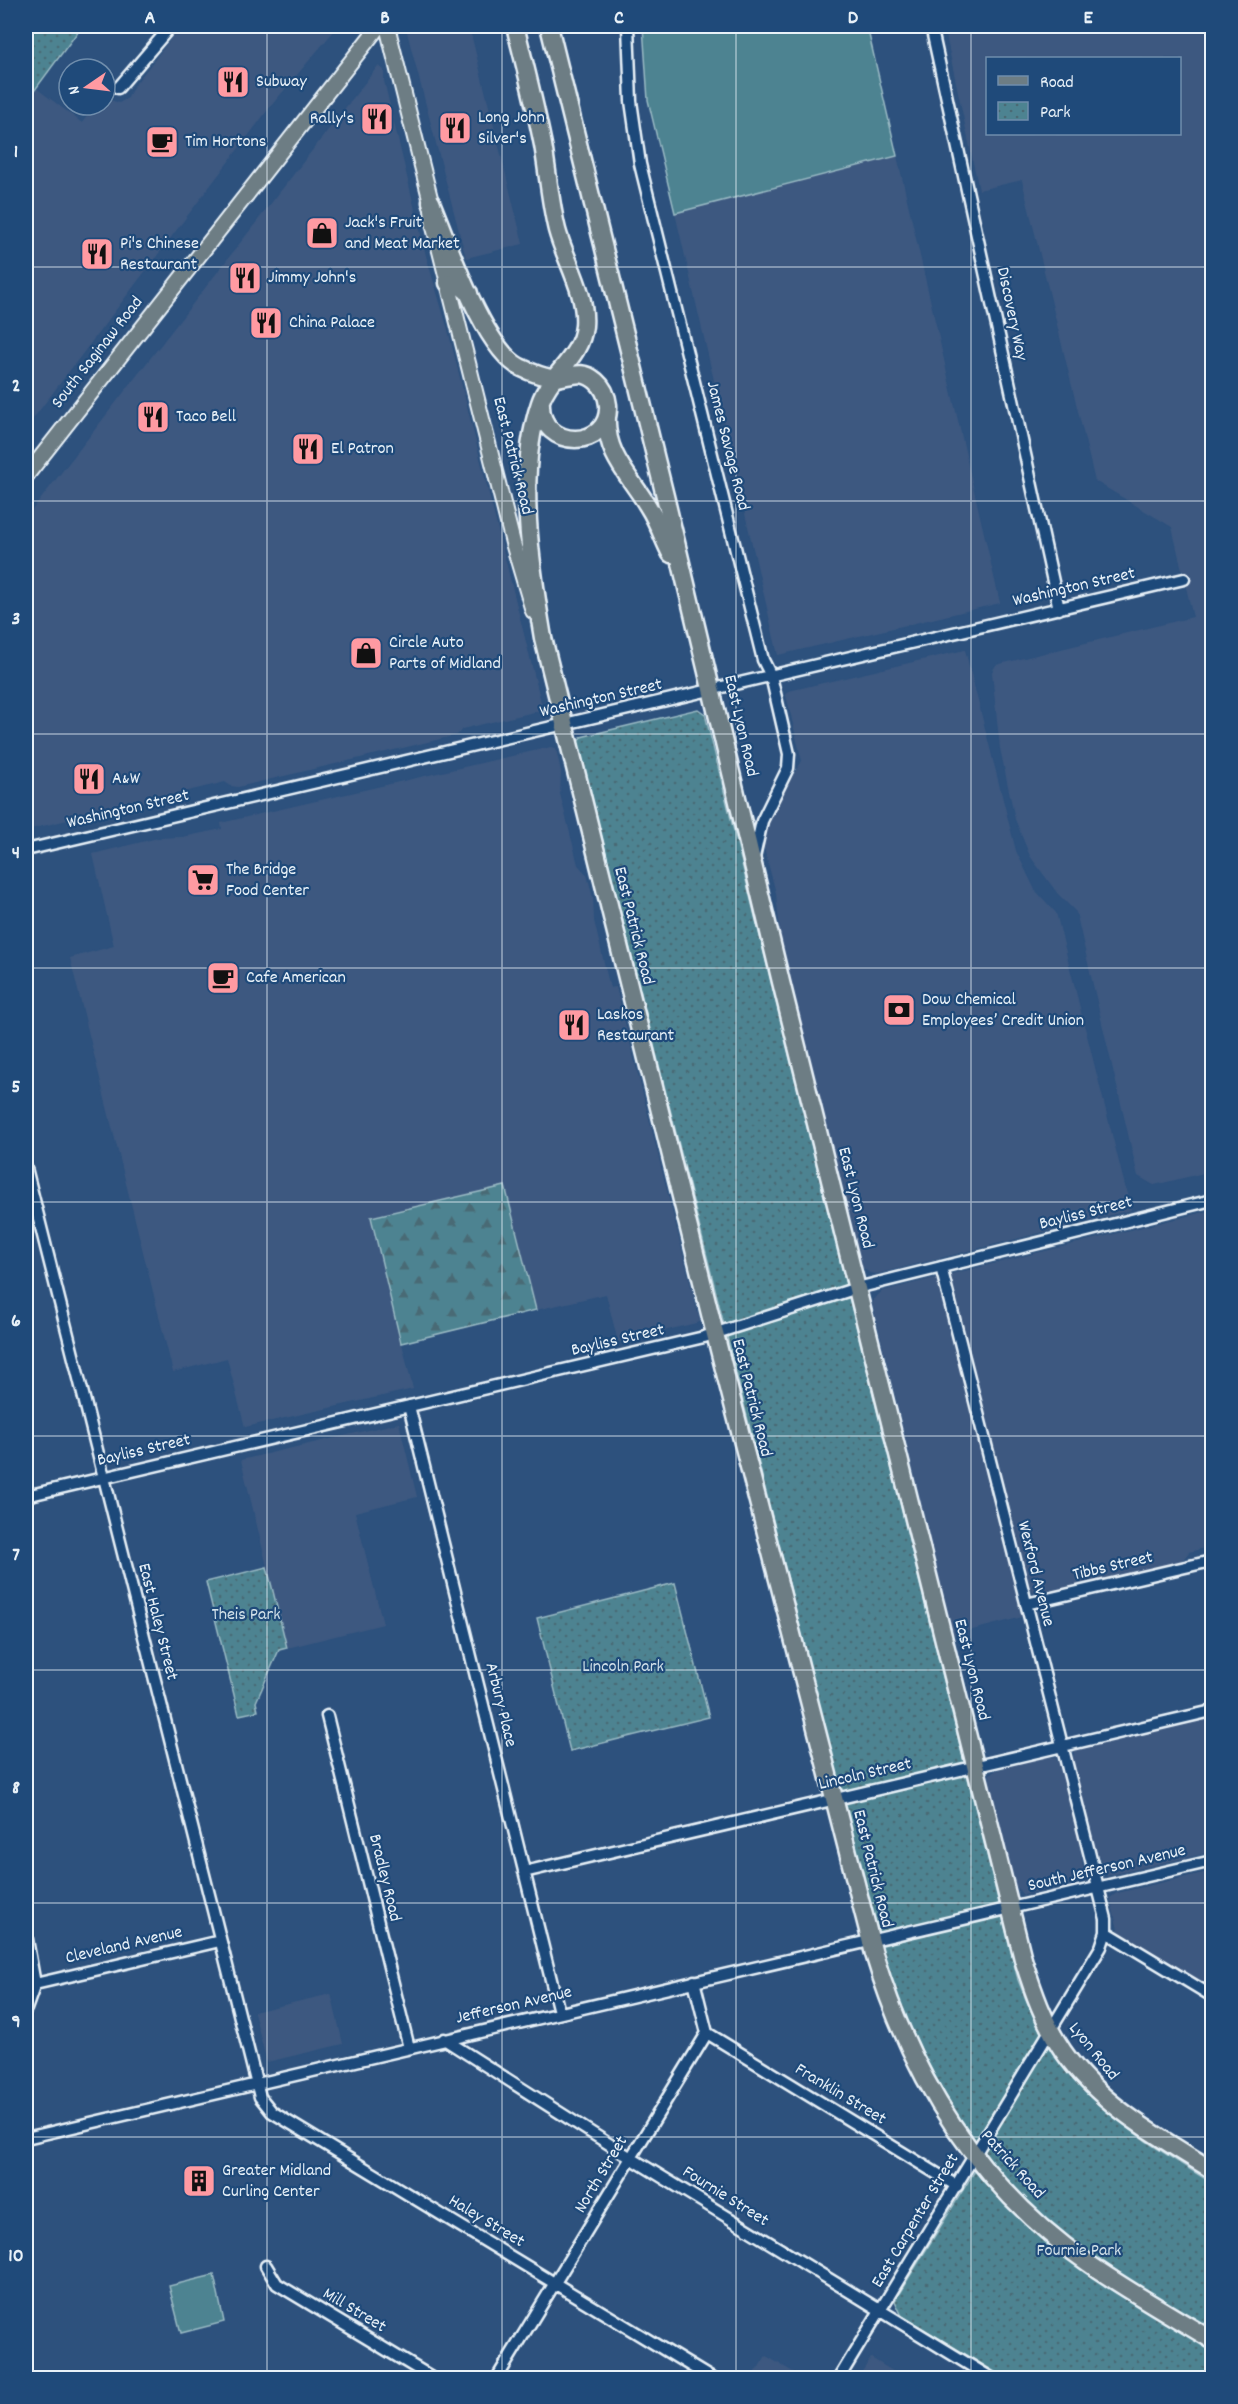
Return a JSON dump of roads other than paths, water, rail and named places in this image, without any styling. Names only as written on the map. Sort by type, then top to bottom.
[{"type":"highway","points":[[515,26],[537,116],[555,218],[584,316],[581,340],[557,378],[543,395],[532,449],[528,517],[538,603],[549,668]]},
{"type":"highway","name":"East Lyon Road","points":[[549,26],[1010,1909]]},
{"type":"highway","points":[[431,202],[490,338],[506,356],[521,368],[557,378],[577,373],[596,381],[605,392],[608,412],[606,430],[611,450],[649,507],[684,575]]},
{"type":"highway","points":[[448,283],[459,285],[469,293]]},
{"type":"highway","points":[[543,395],[541,409],[545,422],[554,433],[566,439],[580,440],[592,435],[603,425],[608,412]]},
{"type":"highway","name":"East Patrick Road","points":[[549,668],[715,1334],[870,1941]]},
{"type":"highway","name":"Lyon Road","points":[[1010,1909],[1035,1997],[1064,2052],[1106,2099],[1156,2136],[1212,2170]]},
{"type":"highway","name":"Patrick Road","points":[[870,1941],[885,1992],[912,2057],[947,2119],[975,2156],[1011,2197],[1058,2240],[1115,2281],[1212,2340]]},
{"type":"main road","name":"South Saginaw Road","points":[[26,476],[287,139],[379,26]]},
{"type":"main road","name":"East Patrick Road","points":[[387,26],[431,202],[434,227],[513,543],[549,668]]},
{"type":"street","points":[[118,88],[171,26]]},
{"type":"street","name":"James Savage Road","points":[[628,26],[632,110],[640,164],[763,660],[771,676],[789,754],[788,768],[762,821],[753,866]]},
{"type":"street","name":"Discovery Way","points":[[931,26],[1059,609]]},
{"type":"street","name":"Washington Street","points":[[26,850],[1184,579]]},
{"type":"street","name":"East Haley Street","points":[[26,1168],[255,2084]]},
{"type":"street","name":"Bayliss Street","points":[[26,1496],[715,1334],[857,1287],[1212,1200]]},
{"type":"street","name":"Wexford Avenue","points":[[941,1267],[1098,1888]]},
{"type":"street","name":"Arbury Place","points":[[409,1406],[559,2012]]},
{"type":"street","name":"Tibbs Street","points":[[1026,1604],[1207,1562]]},
{"type":"street","name":"Lincoln Street","points":[[524,1872],[1212,1711]]},
{"type":"street","name":"Bradley Road","points":[[327,1716],[409,2048]]},
{"type":"street","name":"South Jefferson Avenue","points":[[1010,1909],[1212,1862]]},
{"type":"street","points":[[1098,1888],[1106,1919],[1106,1932],[1212,1996]]},
{"type":"street","name":"Jefferson Avenue","points":[[26,2138],[559,2012],[1010,1909]]},
{"type":"street","name":"East Carpenter Street","points":[[839,2379],[1101,1947],[1106,1932]]},
{"type":"street","points":[[26,1934],[35,1984],[26,2009]]},
{"type":"street","name":"Cleveland Avenue","points":[[35,1984],[220,1941]]},
{"type":"street","points":[[694,1981],[707,2033]]},
{"type":"street","name":"North Street","points":[[497,2379],[707,2033]]},
{"type":"street","name":"Franklin Street","points":[[707,2033],[957,2186]]},
{"type":"street","name":"Fournie Street","points":[[444,2040],[631,2158],[992,2379]]},
{"type":"street","name":"Haley Street","points":[[255,2084],[260,2097],[272,2112],[711,2379]]},
{"type":"street","name":"Mill Street","points":[[266,2266],[277,2284],[433,2379]]},
{"type":"place","name":"Subway","points":[[233,82]]},
{"type":"place","name":"Rally's","points":[[377,119]]},
{"type":"place","name":"Long John Silver's","points":[[455,128]]},
{"type":"place","name":"Tim Hortons","points":[[162,142]]},
{"type":"place","name":"Jack's Fruit and Meat Market","points":[[322,233]]},
{"type":"place","name":"Pi's Chinese Restaurant","points":[[97,254]]},
{"type":"place","name":"Jimmy John's","points":[[245,278]]},
{"type":"place","name":"China Palace","points":[[266,323]]},
{"type":"place","name":"Taco Bell","points":[[153,417]]},
{"type":"place","name":"El Patron","points":[[308,449]]},
{"type":"place","name":"Circle Auto Parts of Midland","points":[[366,653]]},
{"type":"place","name":"A&W","points":[[89,779]]},
{"type":"place","name":"The Bridge Food Center","points":[[203,880]]},
{"type":"place","name":"Cafe American","points":[[223,978]]},
{"type":"place","name":"Dow Chemical Employees’ Credit Union","points":[[899,1010]]},
{"type":"place","name":"Laskos Restaurant","points":[[574,1025]]},
{"type":"place","name":"Greater Midland Curling Center","points":[[199,2181]]},
{"type":"park label","name":"Theis Park","points":[[246,1615]]},
{"type":"park label","name":"Lincoln Park","points":[[623,1667]]},
{"type":"park label","name":"Fournie Park","points":[[1079,2251]]}]
